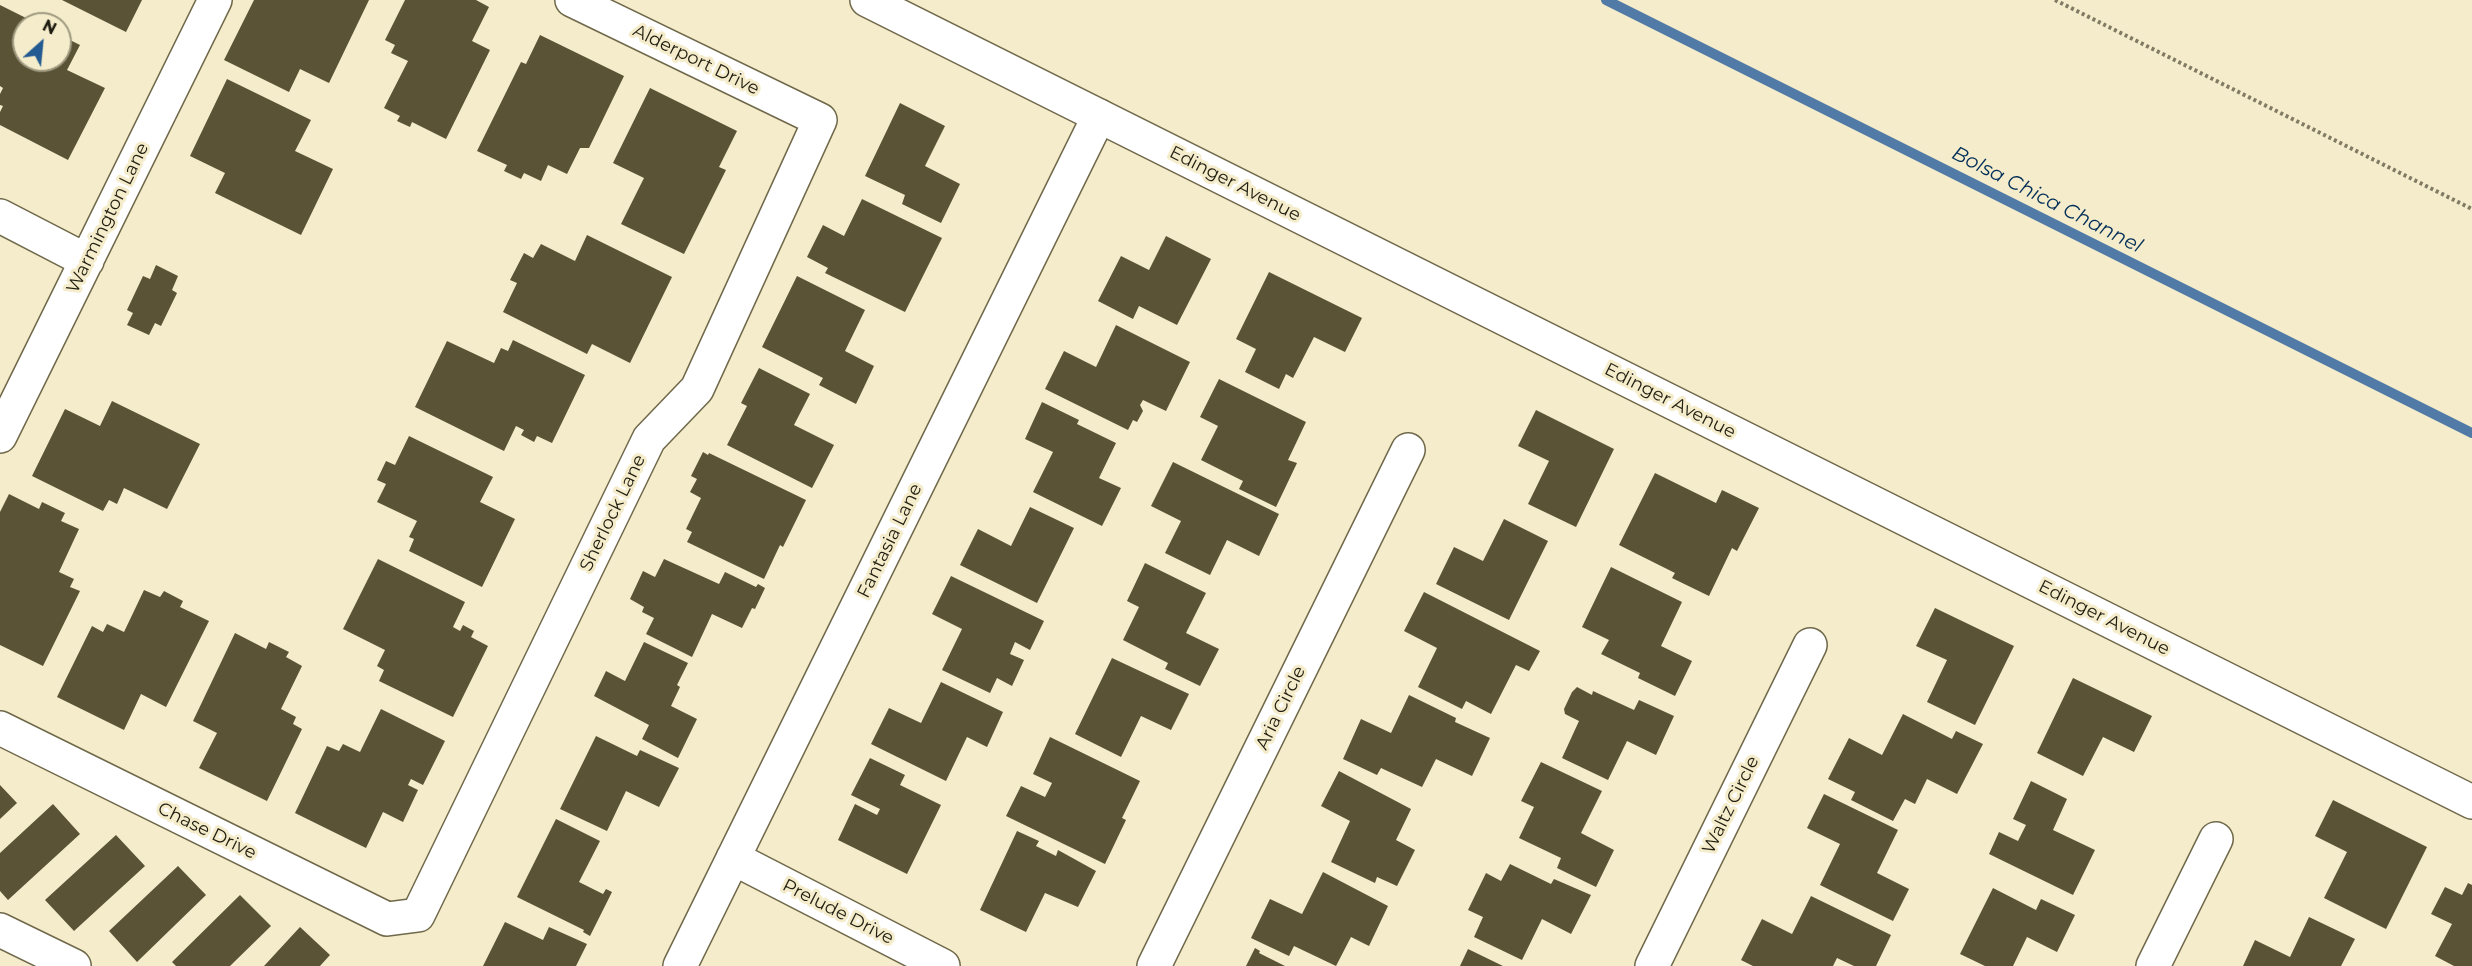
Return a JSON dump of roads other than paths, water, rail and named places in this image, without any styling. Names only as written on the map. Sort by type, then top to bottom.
[{"type":"street","name":"Warmington Lane","points":[[0,436],[215,0]]},
{"type":"street","name":"Alderport Drive","points":[[572,0],[820,120]]},
{"type":"street","name":"Edinger Avenue","points":[[867,0],[2472,802]]},
{"type":"street","name":"Fantasia Lane","points":[[680,966],[1099,116]]},
{"type":"street","name":"Sherlock Lane","points":[[418,915],[649,439],[697,389],[820,120]]},
{"type":"street","points":[[0,216],[87,261]]},
{"type":"street","name":"Aria Circle","points":[[1154,966],[1408,450]]},
{"type":"street","name":"Waltz Circle","points":[[1652,966],[1810,645]]},
{"type":"street","name":"Chase Drive","points":[[0,728],[387,920],[418,915]]},
{"type":"street","points":[[2153,966],[2216,839]]},
{"type":"street","name":"Prelude Drive","points":[[733,858],[944,966]]},
{"type":"street","points":[[0,930],[74,966]]},
{"type":"waterway","name":"Bolsa Chica Channel","points":[[1606,0],[2472,433]]}]
